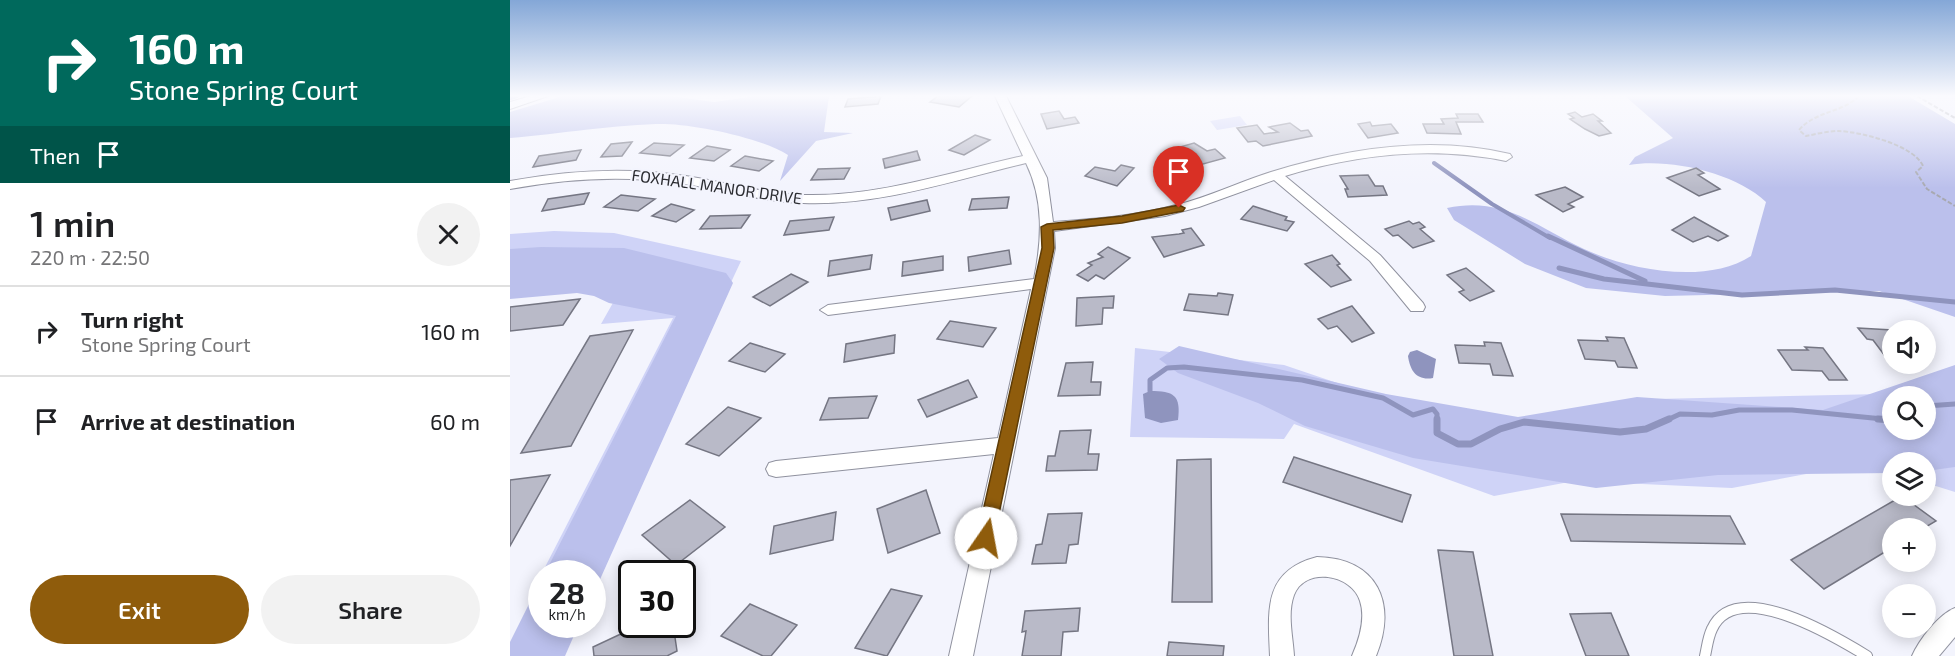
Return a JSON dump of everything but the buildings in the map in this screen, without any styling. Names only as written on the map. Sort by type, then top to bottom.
[{"type":"street","points":[[961,656],[1048,248],[1045,199],[1040,178],[1028,159],[1014,127]]},
{"type":"street","points":[[1047,227],[1112,221],[1169,211],[1216,198],[1276,175],[1336,159],[1397,151],[1456,149],[1506,157]]},
{"type":"street","name":"FOXHALL MANOR DRIVE","points":[[510,185],[558,177],[634,173],[767,194],[828,199],[892,189],[1028,159]]},
{"type":"street","points":[[1276,175],[1375,258],[1417,307]]},
{"type":"street","points":[[828,310],[1040,283]]},
{"type":"street","points":[[776,469],[1005,445]]},
{"type":"street","points":[[1282,656],[1280,604],[1286,586],[1296,574],[1319,567],[1345,571],[1359,581],[1371,596],[1373,616],[1371,640],[1364,656]]},
{"type":"street","points":[[1924,656],[1955,619]]},
{"type":"lane","points":[[1705,656],[1706,639],[1713,623],[1727,612],[1747,608],[1773,609],[1794,616],[1867,656]]},
{"type":"path","points":[[1801,127],[1799,130],[1806,136],[1839,131],[1886,141],[1912,152],[1919,157],[1923,166],[1916,172],[1921,184],[1935,196],[1955,206]]},
{"type":"shaded area","points":[[510,127],[613,127],[608,127],[510,138]]},
{"type":"shaded area","points":[[690,127],[825,127],[824,132],[853,133],[816,141],[780,181],[788,155],[746,138]]},
{"type":"shaded area","points":[[1214,127],[1237,127],[1217,130]]},
{"type":"shaded area","points":[[1660,127],[1955,127],[1955,317],[1879,291],[1665,296],[1586,288],[1525,264],[1454,220],[1447,208],[1467,205],[1502,210],[1518,215],[1602,257],[1645,268],[1690,272],[1712,270],[1733,265],[1751,256],[1766,202],[1753,192],[1738,183],[1702,170],[1663,164],[1629,165],[1635,157],[1673,138]]},
{"type":"shaded area","points":[[554,231],[614,233],[741,261],[601,560],[549,560],[673,318],[601,324],[627,278],[510,290],[510,234]]},
{"type":"shaded area","points":[[624,248],[726,273],[733,283],[606,566],[606,560],[552,560],[676,316],[609,303],[594,296],[577,293],[510,299],[510,249]]},
{"type":"shaded area","points":[[1179,346],[1386,394],[1518,417],[1637,397],[1823,410],[1882,390],[1882,440],[1936,440],[1936,386],[1893,386],[1929,374],[1936,374],[1936,371],[1955,365],[1955,467],[1936,470],[1936,452],[1882,452],[1882,473],[1718,475],[1596,488],[1413,458],[1305,426],[1258,403],[1178,373],[1159,359]]},
{"type":"shaded area","points":[[1135,348],[1284,365],[1420,411],[1597,424],[1655,399],[1882,394],[1882,440],[1936,440],[1935,386],[1955,383],[1955,492],[1936,486],[1936,452],[1882,452],[1882,463],[1865,463],[1732,488],[1574,481],[1494,496],[1294,424],[1284,439],[1130,437]]},
{"type":"shaded area","points":[[1417,350],[1436,359],[1433,378],[1427,379],[1415,374],[1410,366],[1408,356],[1410,352]]},
{"type":"shaded area","points":[[1150,391],[1165,392],[1174,396],[1178,405],[1178,420],[1161,423],[1145,418],[1143,394]]},
{"type":"shaded area","points":[[528,606],[528,638],[573,638],[565,656],[510,656],[510,642]]},
{"type":"waterway","points":[[1434,163],[1492,204],[1550,238]]},
{"type":"waterway","points":[[1548,236],[1645,281]]},
{"type":"waterway","points":[[1559,268],[1604,279],[1742,295],[1835,290],[1955,302]]},
{"type":"waterway","points":[[1150,391],[1150,380],[1167,368],[1184,367],[1302,380],[1383,398],[1413,415],[1433,409],[1437,414],[1437,433],[1458,444],[1471,444],[1500,429],[1524,422],[1620,432],[1646,429],[1669,419]]},
{"type":"waterway","points":[[1936,405],[1955,404]]},
{"type":"waterway","points":[[1665,421],[1680,414],[1712,415],[1739,410],[1792,410],[1893,420],[1878,419]]},
{"type":"route","points":[[986,538],[1048,248],[1047,227],[1148,216],[1179,208]]}]
